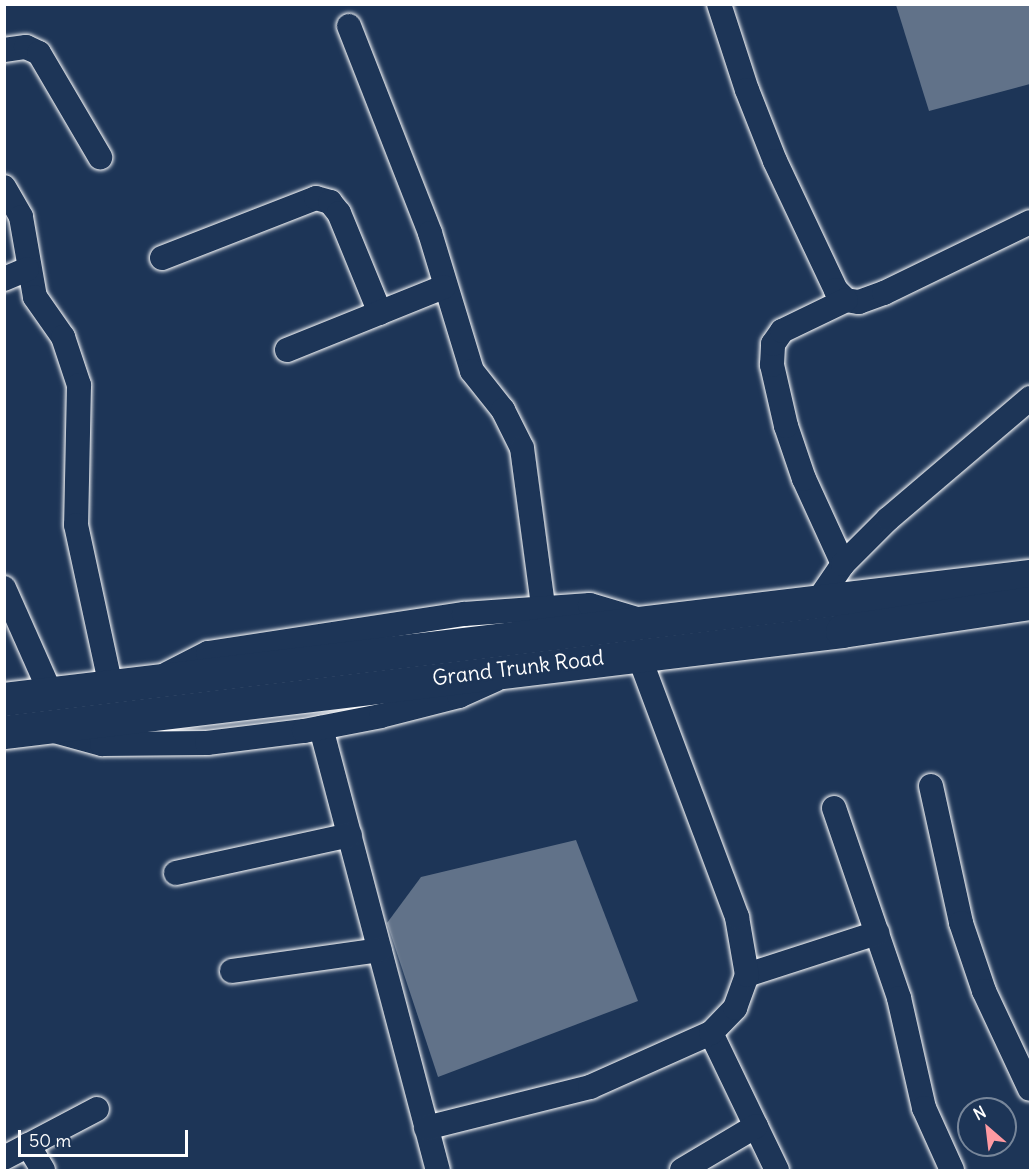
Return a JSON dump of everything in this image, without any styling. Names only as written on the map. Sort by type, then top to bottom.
[{"type":"highway","name":"Grand Trunk Road","points":[[4,699],[50,692],[152,684],[1030,576]]},
{"type":"highway","name":"Grand Trunk Road","points":[[4,732],[528,666],[842,631],[1030,603]]},
{"type":"street","points":[[719,4],[775,161],[836,290],[846,300]]},
{"type":"street","points":[[349,26],[430,233],[444,287],[472,371],[503,410],[522,448],[543,606]]},
{"type":"street","points":[[4,50],[26,47],[39,53],[100,157]]},
{"type":"street","points":[[4,187],[21,217],[27,269],[35,297],[63,337],[79,385],[76,525],[111,687]]},
{"type":"street","points":[[162,258],[316,198],[330,202],[339,213],[380,313]]},
{"type":"street","points":[[843,564],[804,479],[786,426],[772,365],[773,344],[782,331],[846,300],[859,302],[884,293],[1030,222]]},
{"type":"street","points":[[4,279],[27,269]]},
{"type":"street","points":[[287,350],[444,287]]},
{"type":"street","points":[[817,602],[843,564],[888,519],[1030,398]]},
{"type":"street","points":[[4,588],[50,692]]},
{"type":"street","points":[[152,684],[208,653],[297,637],[543,606],[590,605],[647,622]]},
{"type":"street","points":[[426,1128],[590,1087],[671,1054],[711,1033],[735,1008],[747,975],[737,917],[638,653]]},
{"type":"street","points":[[40,727],[102,744],[144,746],[207,743],[321,728],[459,696],[528,666]]},
{"type":"street","points":[[321,728],[438,1170]]},
{"type":"street","points":[[930,786],[961,923],[984,991],[1024,1062],[1030,1089]]},
{"type":"street","points":[[834,808],[910,1036],[924,1108],[952,1170]]},
{"type":"street","points":[[176,873],[350,835]]},
{"type":"street","points":[[747,975],[877,933]]},
{"type":"street","points":[[232,970],[380,950]]},
{"type":"street","points":[[711,1033],[777,1170]]},
{"type":"street","points":[[4,1158],[97,1109]]},
{"type":"street","points":[[686,1170],[756,1126]]},
{"type":"street","points":[[28,1146],[43,1170]]},
{"type":"water","points":[[896,5],[1030,5],[1030,84],[929,111]]},
{"type":"water","points":[[576,840],[638,1001],[438,1077],[387,923],[421,877]]}]
